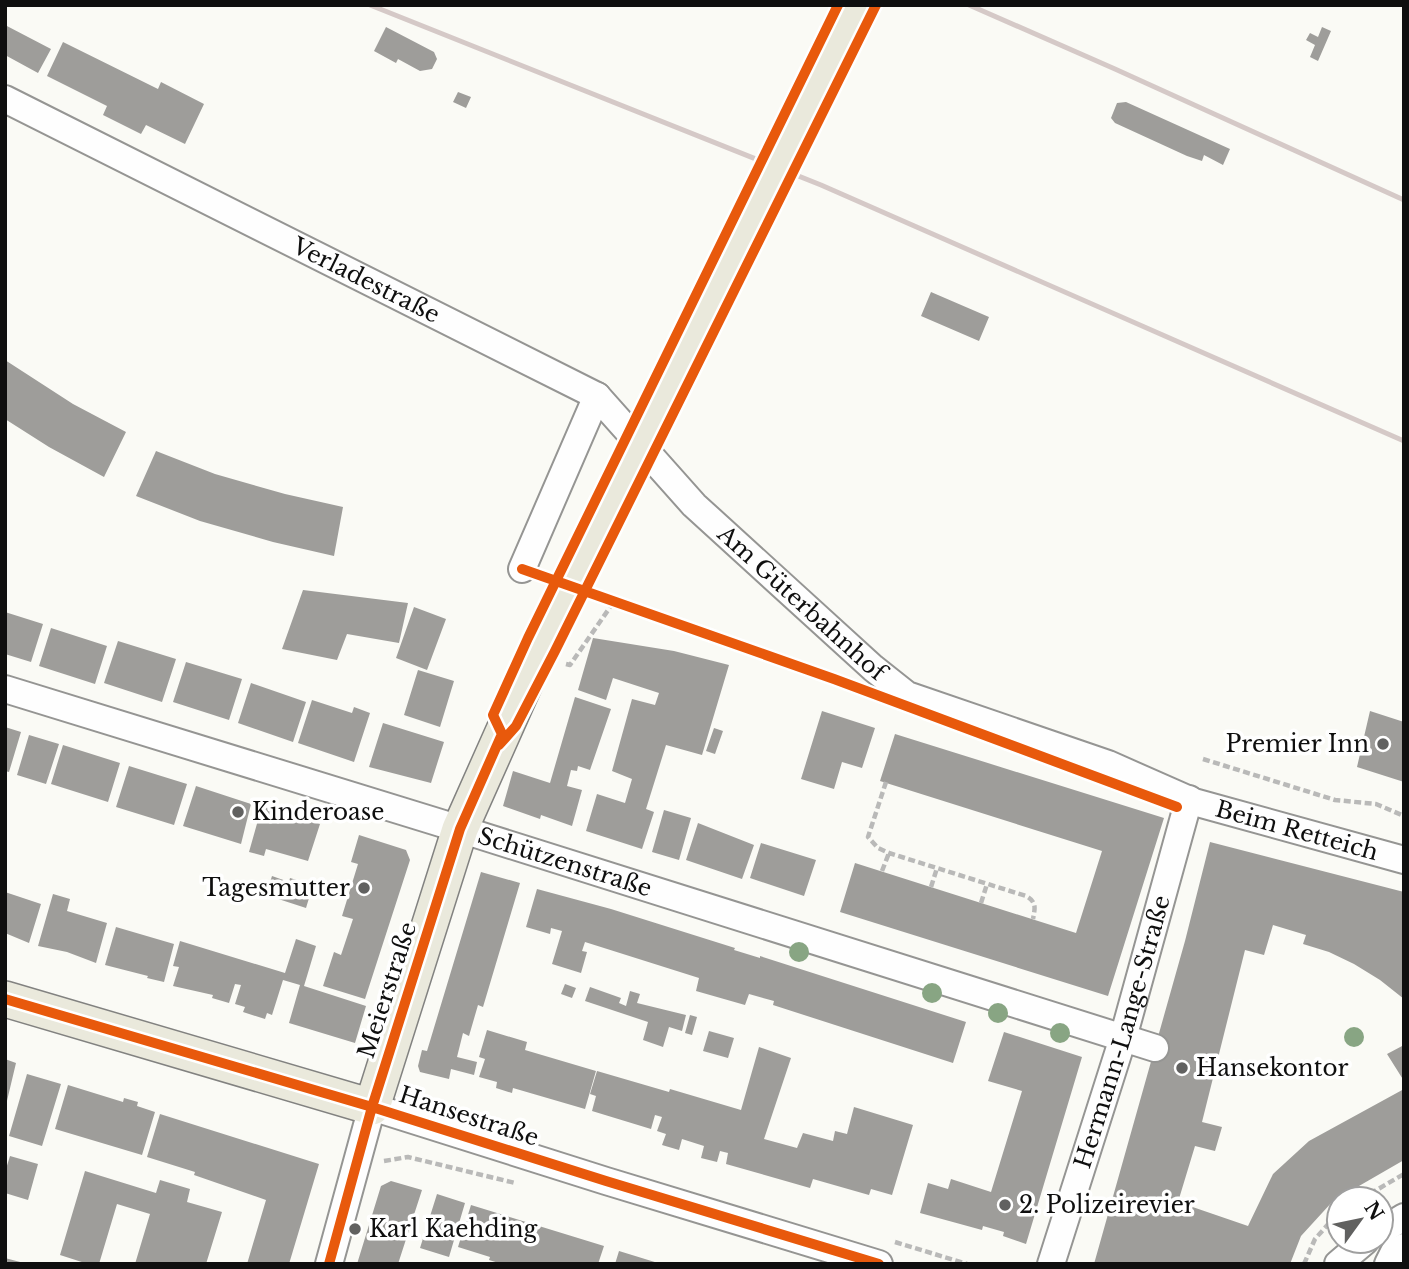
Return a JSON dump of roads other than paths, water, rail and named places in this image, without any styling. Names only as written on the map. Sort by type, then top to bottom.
[{"type":"main road","name":"Meierstraße","points":[[372,1107],[460,829],[551,653],[857,5]]},
{"type":"main road","name":"Hansestraße","points":[[5,999],[372,1107]]},
{"type":"street","name":"Verladestraße","points":[[5,99],[597,396],[694,505]]},
{"type":"street","points":[[522,569],[597,396]]},
{"type":"street","name":"Am Güterbahnhof","points":[[694,505],[873,668],[907,695],[1108,764],[1189,799]]},
{"type":"street","name":"Schützenstraße","points":[[5,689],[1155,1048]]},
{"type":"street","name":"Hermann-Lange-Straße","points":[[1051,1264],[1123,1038],[1165,850],[1189,799]]},
{"type":"street","name":"Beim Retteich","points":[[1189,799],[1404,860]]},
{"type":"street","name":"Meierstraße","points":[[329,1264],[372,1107]]},
{"type":"street","name":"Hansestraße","points":[[372,1107],[879,1264]]},
{"type":"street","points":[[1388,1264],[1394,1252],[1404,1247]]},
{"type":"railway","points":[[370,5],[821,185],[1404,441]]},
{"type":"railway","points":[[969,5],[1404,200]]},
{"type":"place","name":"Premier Inn","points":[[1383,744]]},
{"type":"place","name":"Kinderoase","points":[[238,812]]},
{"type":"place","name":"Tagesmutter","points":[[364,888]]},
{"type":"place","name":"Hansekontor","points":[[1182,1068]]},
{"type":"place","name":"2. Polizeirevier","points":[[1005,1205]]},
{"type":"place","name":"Karl Kaehding","points":[[355,1229]]}]
